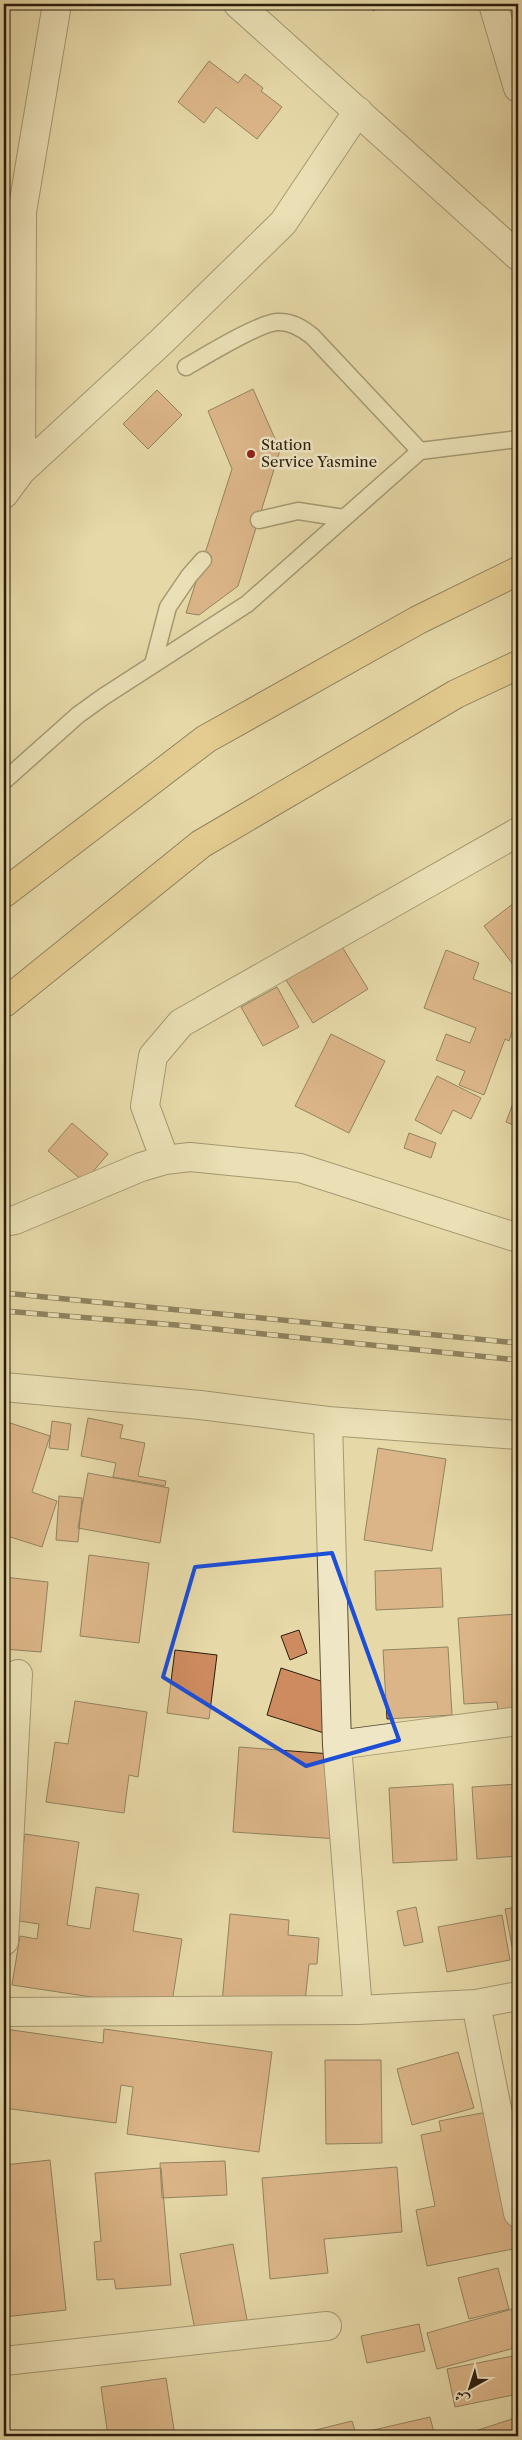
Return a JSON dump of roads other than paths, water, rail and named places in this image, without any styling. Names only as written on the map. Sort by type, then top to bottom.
[{"type":"highway","points":[[4,893],[206,739],[418,620],[518,571]]},
{"type":"highway","points":[[4,1003],[201,844],[456,694],[518,665]]},
{"type":"street","points":[[21,471],[22,212],[57,4]]},
{"type":"street","points":[[238,4],[518,256]]},
{"type":"street","points":[[493,4],[518,88]]},
{"type":"street","points":[[4,494],[21,471],[161,342],[283,223],[358,111]]},
{"type":"street","points":[[165,1160],[146,1106],[153,1056],[182,1023],[518,832]]},
{"type":"street","points":[[4,1222],[15,1220],[118,1175],[165,1160],[190,1157],[300,1168],[518,1238]]},
{"type":"street","points":[[9,1385],[328,1421],[518,1435]]},
{"type":"street","points":[[328,1421],[337,1745],[358,2010]]},
{"type":"street","points":[[4,1941],[18,1674]]},
{"type":"street","points":[[337,1745],[518,1721]]},
{"type":"street","points":[[4,2012],[358,2010],[476,2004],[518,1996]]},
{"type":"street","points":[[476,2004],[518,2213]]},
{"type":"street","points":[[4,2361],[327,2326]]},
{"type":"lane","points":[[186,367],[266,324],[287,322],[301,328],[312,336],[420,451]]},
{"type":"lane","points":[[4,781],[78,716],[153,664],[227,619],[247,604],[420,451],[518,439]]},
{"type":"lane","points":[[259,520],[298,511],[344,518]]},
{"type":"lane","points":[[153,664],[168,607],[189,576],[203,560]]},
{"type":"railway","points":[[4,1293],[518,1343]]},
{"type":"railway","points":[[4,1311],[176,1325],[518,1360]]},
{"type":"place","name":"Station Service Yasmine","points":[[251,454]]}]
